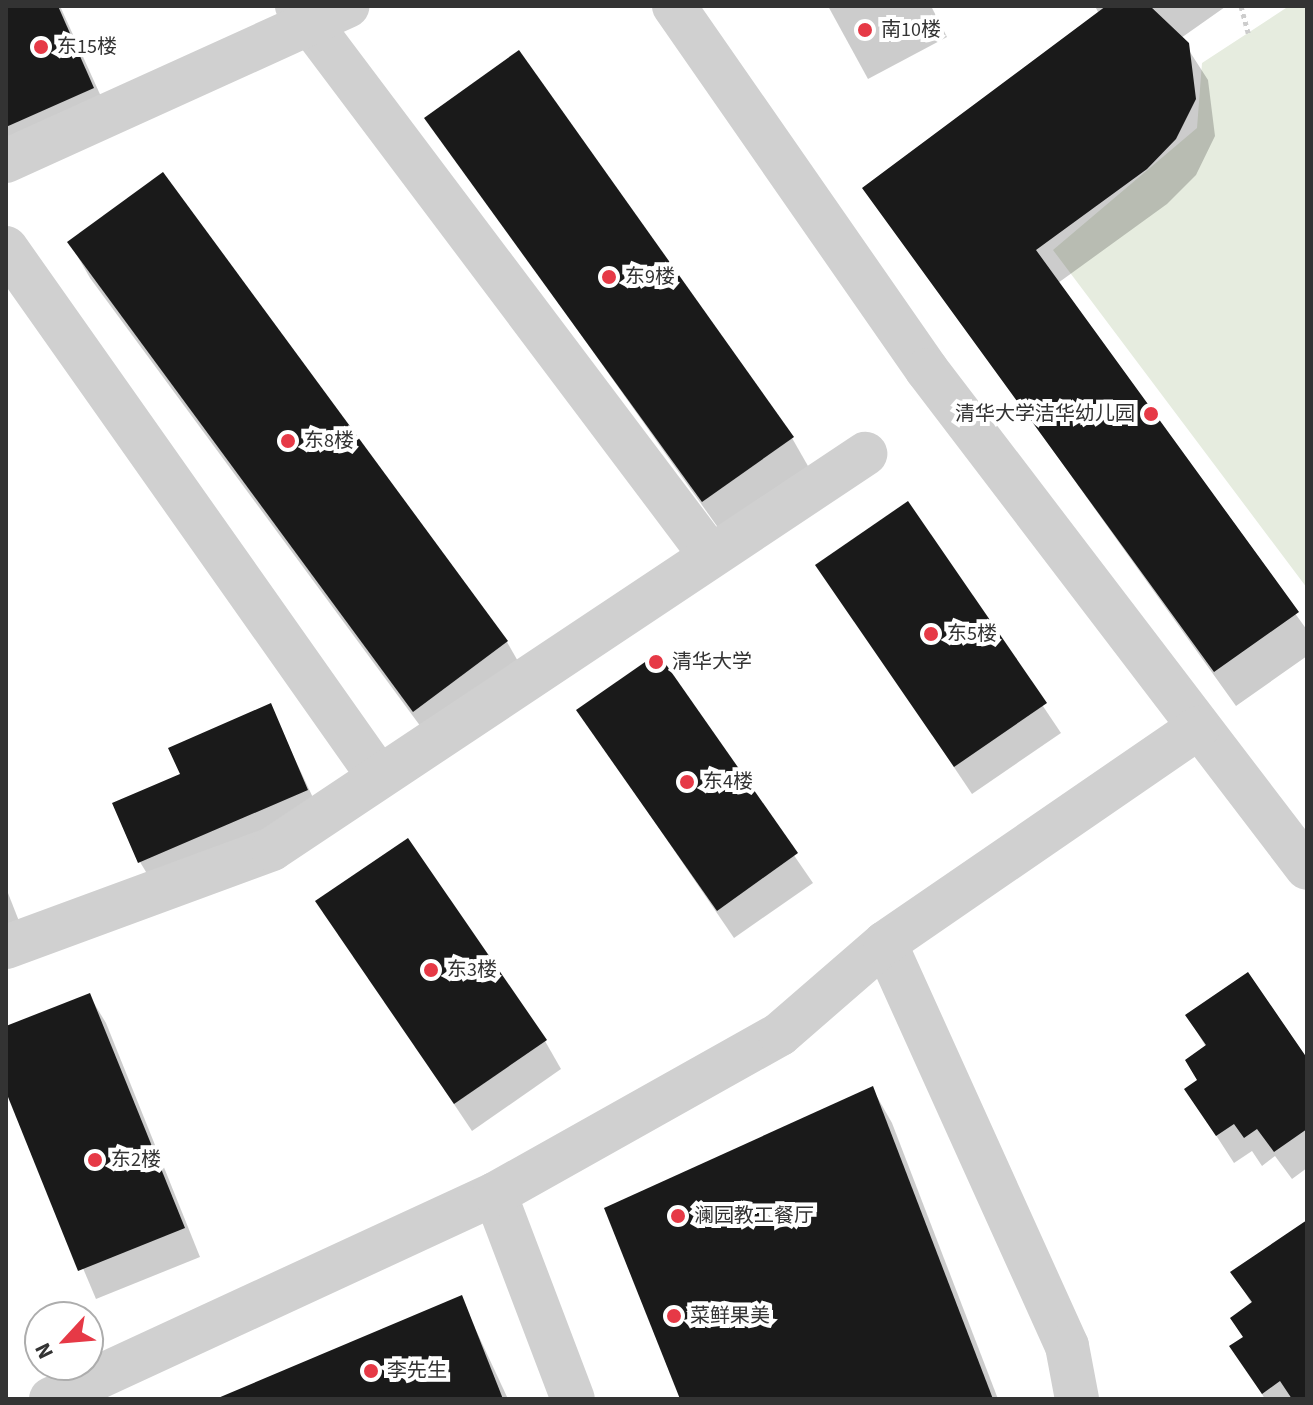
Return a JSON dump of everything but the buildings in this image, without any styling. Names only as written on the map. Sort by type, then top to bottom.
[{"type":"street","points":[[6,161],[303,16],[347,6]]},
{"type":"street","points":[[674,6],[927,370],[1307,868]]},
{"type":"street","points":[[303,16],[711,556]]},
{"type":"street","points":[[6,248],[379,777]]},
{"type":"street","points":[[6,947],[272,849],[865,454]]},
{"type":"street","points":[[51,1399],[133,1382],[495,1194],[780,1034],[885,943],[1198,728]]},
{"type":"street","points":[[885,943],[1067,1346],[1077,1399]]},
{"type":"street","points":[[495,1194],[573,1399]]},
{"type":"path","points":[[1241,6],[1248,33]]},
{"type":"shaded area","points":[[1289,6],[1307,6],[1307,588],[1053,250],[1197,128],[1202,63]]},
{"type":"place","name":"南10楼","points":[[865,30]]},
{"type":"place","name":"东15楼","points":[[41,47]]},
{"type":"place","name":"东9楼","points":[[609,277]]},
{"type":"place","name":"清华大学洁华幼儿园","points":[[1151,414]]},
{"type":"place","name":"东8楼","points":[[288,441]]},
{"type":"place","name":"东5楼","points":[[931,634]]},
{"type":"place","name":"清华大学","points":[[656,662]]},
{"type":"place","name":"东4楼","points":[[687,782]]},
{"type":"place","name":"东3楼","points":[[431,970]]},
{"type":"place","name":"东2楼","points":[[95,1160]]},
{"type":"place","name":"澜园教工餐厅","points":[[678,1216]]},
{"type":"place","name":"菜鲜果美","points":[[674,1316]]},
{"type":"place","name":"李先生","points":[[371,1371]]}]
